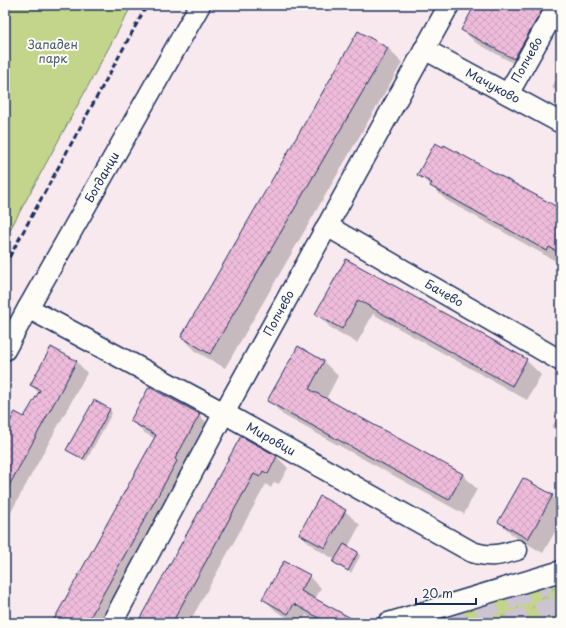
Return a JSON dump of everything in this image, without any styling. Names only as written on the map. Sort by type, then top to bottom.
[{"type":"street","name":"Богданци","points":[[5,350],[200,5]]},
{"type":"street","name":"Попчево","points":[[112,623],[224,413],[449,5]]},
{"type":"street","name":"Попчево","points":[[508,94],[558,5]]},
{"type":"street","name":"Мачуково","points":[[424,49],[561,123]]},
{"type":"street","name":"Бачево","points":[[327,226],[561,361]]},
{"type":"street","name":"Мировци","points":[[28,308],[224,413],[472,552],[484,556],[494,556],[517,550]]},
{"type":"street","points":[[388,623],[561,571]]},
{"type":"green space","name":"Западен парк","points":[[5,5],[132,5],[5,239]]},
{"type":"green space","points":[[561,582],[561,623],[419,623]]},
{"type":"building","points":[[475,5],[545,5],[514,59],[461,30]]},
{"type":"building","points":[[358,31],[388,48],[210,354],[181,337]]},
{"type":"building","points":[[435,143],[443,147],[444,145],[561,209],[561,254],[549,247],[547,251],[430,186],[432,183],[417,175]]},
{"type":"building","points":[[346,259],[527,359],[512,386],[358,300],[342,329],[315,314]]},
{"type":"building","points":[[298,346],[324,361],[309,389],[463,474],[449,500],[267,401]]},
{"type":"building","points":[[51,347],[77,361],[5,493],[5,430],[15,412],[24,417],[40,390],[30,385]]},
{"type":"building","points":[[149,387],[200,414],[175,459],[177,461],[87,623],[52,623],[156,435],[130,421]]},
{"type":"building","points":[[94,400],[110,409],[83,459],[66,450]]},
{"type":"building","points":[[241,436],[277,456],[268,474],[263,471],[260,477],[254,474],[172,623],[150,623],[140,618]]},
{"type":"building","points":[[523,478],[553,495],[528,539],[498,522]]},
{"type":"building","points":[[320,496],[346,510],[325,548],[299,534]]},
{"type":"building","points":[[344,544],[358,552],[348,571],[333,562]]},
{"type":"building","points":[[284,561],[310,575],[301,591],[360,623],[328,623],[294,604],[288,614],[262,599]]},
{"type":"tunnel","points":[[445,623],[549,583]]},
{"type":"tunnel","points":[[509,623],[561,604]]},
{"type":"railway","points":[[5,265],[147,5]]}]
